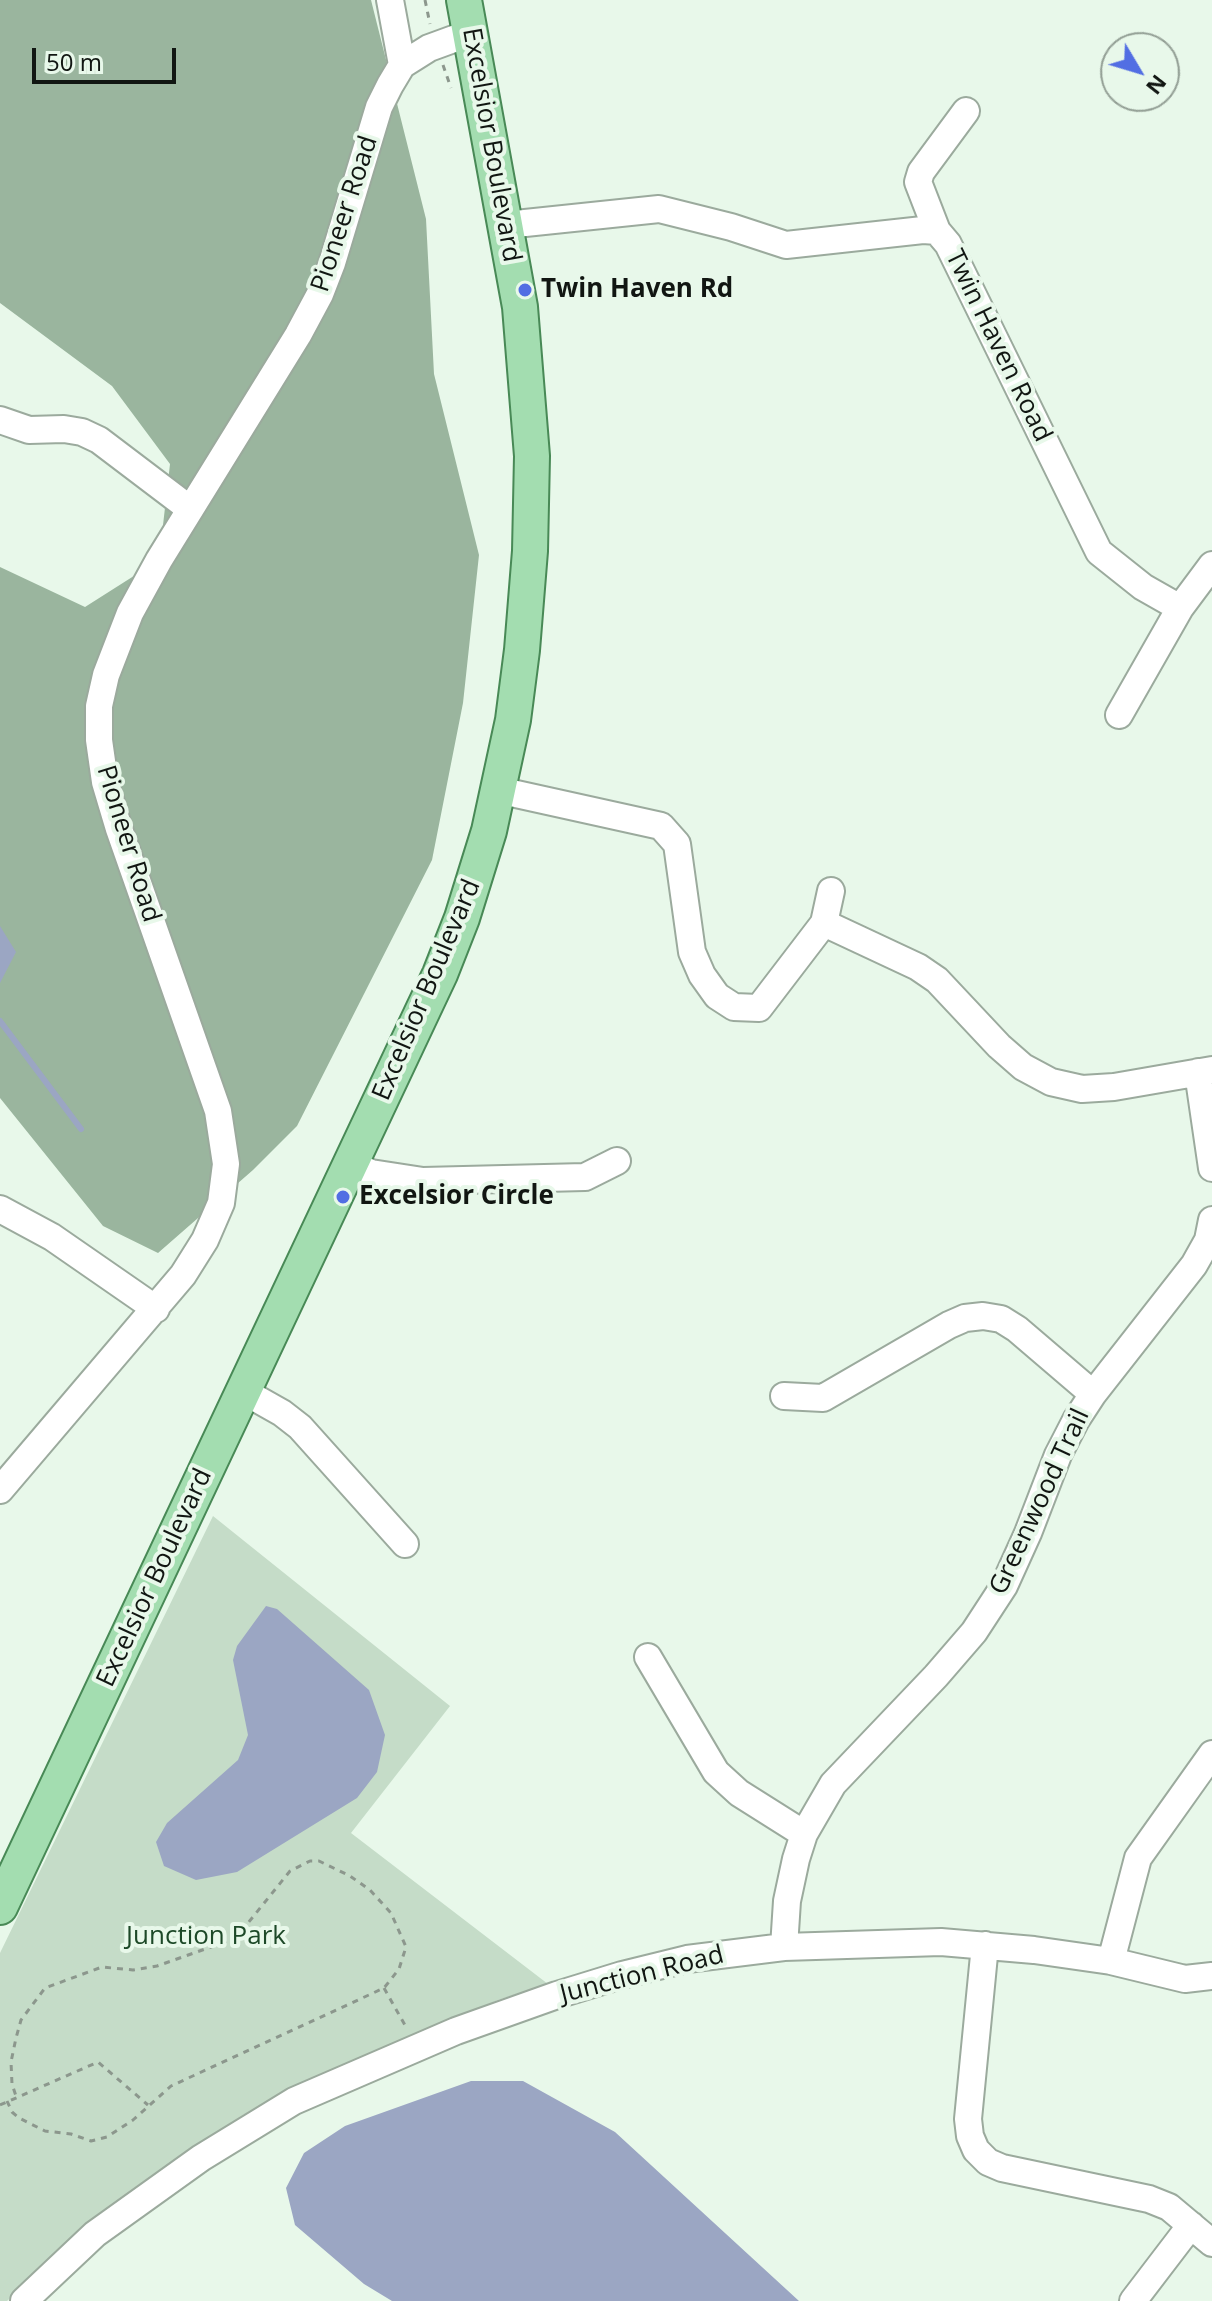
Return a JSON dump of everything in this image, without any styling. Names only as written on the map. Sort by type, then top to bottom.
[{"type":"main road","name":"Excelsior Boulevard","points":[[0,1907],[440,974],[462,918],[489,831],[513,720],[522,650],[530,551],[532,456],[520,307],[467,16]]},
{"type":"street","points":[[390,0],[402,65],[437,45],[467,16]]},
{"type":"street","name":"Pioneer Road","points":[[5,1474],[156,1309],[205,1240],[221,1203],[226,1164],[218,1111],[105,782],[99,740],[99,706],[106,675],[126,623],[190,509],[320,294],[379,107],[402,65]]},
{"type":"street","points":[[937,231],[918,182],[921,172],[966,111]]},
{"type":"street","name":"Twin Haven Road","points":[[506,225],[659,209],[786,245],[937,231],[948,244],[1099,552],[1143,587],[1180,608]]},
{"type":"street","points":[[0,420],[29,430],[82,432],[99,440],[190,509]]},
{"type":"street","points":[[1119,715],[1180,608],[1212,565]]},
{"type":"street","points":[[498,790],[661,826],[677,844],[692,952],[702,975],[717,996],[734,1007],[759,1008],[824,923],[831,891]]},
{"type":"street","points":[[824,923],[918,967],[937,980],[999,1046],[1023,1067],[1051,1082],[1082,1089],[1114,1087],[1205,1071],[1212,1168]]},
{"type":"street","points":[[352,1164],[371,1173],[423,1181],[585,1177],[617,1161]]},
{"type":"street","points":[[0,1209],[52,1237],[156,1309]]},
{"type":"street","name":"Greenwood Trail","points":[[784,1947],[787,1901],[804,1834],[833,1784],[974,1632],[1004,1586],[1058,1455],[1093,1394],[1194,1265],[1208,1240],[1212,1220]]},
{"type":"street","points":[[784,1396],[823,1398],[949,1325],[965,1318],[983,1316],[1001,1319],[1017,1329],[1093,1394]]},
{"type":"street","points":[[243,1391],[300,1427],[405,1544]]},
{"type":"street","points":[[648,1657],[716,1772],[739,1793],[804,1834]]},
{"type":"street","points":[[1111,1961],[1138,1858],[1212,1754]]},
{"type":"street","name":"Junction Road","points":[[24,2301],[95,2234],[201,2158],[294,2101],[456,2031],[622,1975],[687,1959],[784,1947],[941,1942],[1111,1961],[1185,1979],[1212,1976]]},
{"type":"street","points":[[985,1945],[968,2119],[976,2150],[988,2162],[1002,2168],[1149,2199],[1169,2207],[1212,2243]]},
{"type":"street","points":[[1133,2301],[1191,2225]]},
{"type":"path","points":[[425,0],[454,97]]},
{"type":"path","points":[[7,2101],[12,2112],[30,2125],[91,2141],[107,2137],[133,2120],[171,2086],[193,2074],[384,1988],[399,1969],[406,1947],[391,1913],[370,1890],[319,1861],[310,1861],[290,1871],[248,1923],[228,1941],[157,1966],[133,1970],[102,1967],[45,1988],[21,2020],[16,2038],[11,2073],[16,2096]]},
{"type":"path","points":[[384,1988],[416,2048]]},
{"type":"path","points":[[0,2105],[98,2062],[148,2106]]},
{"type":"green space","points":[[0,0],[371,0],[426,219],[434,374],[479,555],[463,703],[432,860],[297,1126],[253,1170],[158,1253],[103,1226],[0,1098],[0,567],[85,607],[159,560],[170,464],[112,386],[0,303]]},
{"type":"green space","name":"Junction Park","points":[[213,1516],[450,1706],[351,1833],[548,1984],[498,2000],[243,2115],[65,2248],[7,2301],[0,2301],[0,1953]]},
{"type":"water","points":[[0,926],[16,952],[0,983]]},
{"type":"water","points":[[266,1606],[277,1609],[369,1690],[385,1735],[377,1772],[357,1798],[237,1872],[196,1880],[164,1866],[156,1842],[167,1823],[238,1760],[248,1735],[233,1660],[237,1646]]},
{"type":"water","points":[[471,2081],[523,2081],[615,2132],[799,2301],[392,2301],[364,2284],[295,2225],[286,2188],[304,2153],[345,2126]]},
{"type":"waterway","points":[[0,1021],[81,1129]]},
{"type":"place","name":"Twin Haven Rd","points":[[525,290]]},
{"type":"place","name":"Excelsior Circle","points":[[343,1197]]}]
